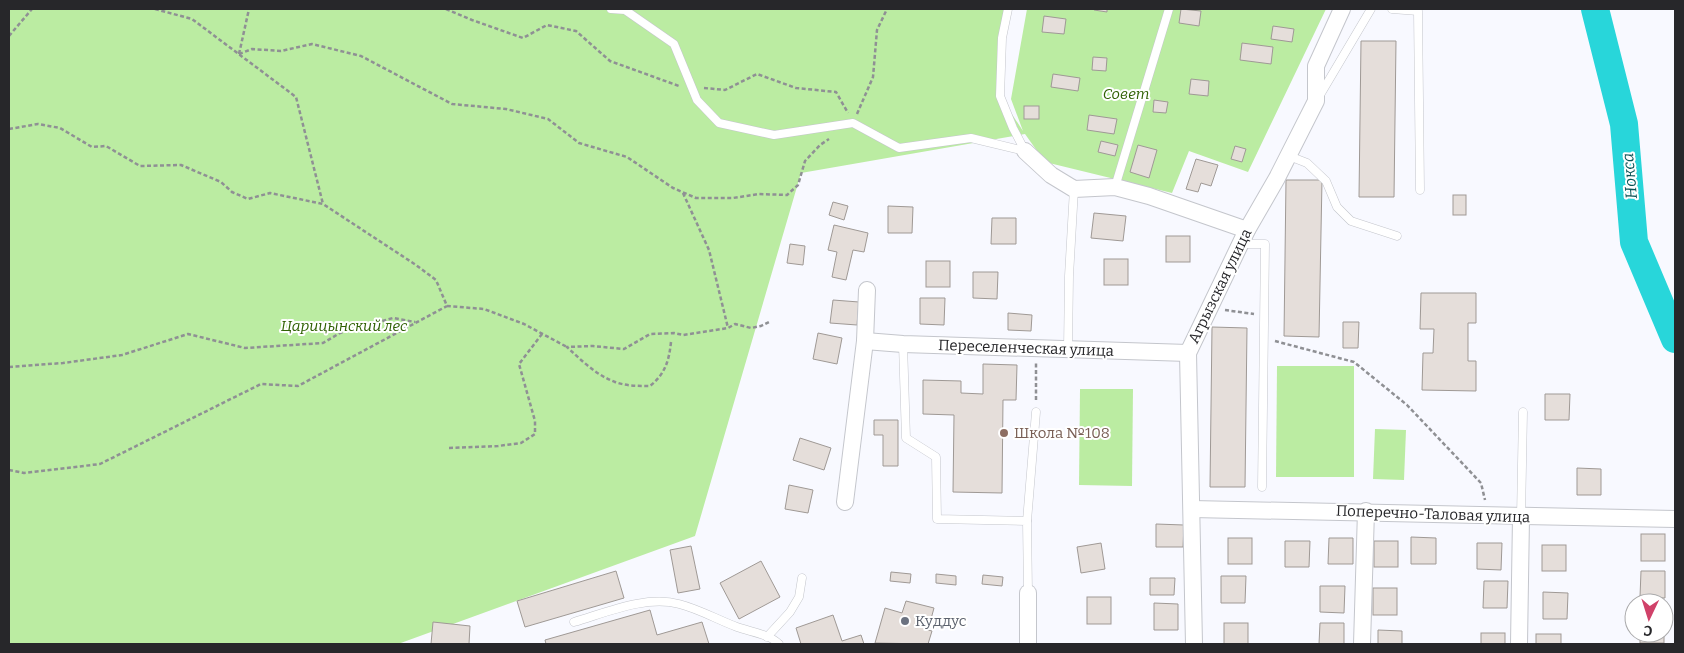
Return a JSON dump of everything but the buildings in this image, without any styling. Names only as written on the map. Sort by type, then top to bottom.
[{"type":"street","name":"Агрызская улица","points":[[1194,644],[1188,353],[1244,237],[1289,156],[1316,102],[1316,66],[1342,9]]},
{"type":"street","points":[[1025,151],[1050,175],[1074,189],[1116,188],[1149,196],[1244,237]]},
{"type":"street","points":[[845,502],[865,341],[867,290]]},
{"type":"street","name":"Переселенческая улица","points":[[865,341],[903,344],[1188,353]]},
{"type":"street","name":"Поперечно-Таловая улица","points":[[1192,510],[1366,511],[1521,517],[1675,519]]},
{"type":"street","points":[[1362,644],[1366,511]]},
{"type":"street","points":[[1519,644],[1521,517]]},
{"type":"street","points":[[1028,593],[1028,644]]},
{"type":"lane","points":[[611,9],[625,10],[674,44],[698,100],[719,123],[774,135],[853,123],[898,148],[971,138],[1025,151]]},
{"type":"lane","points":[[1008,9],[1002,38],[1000,96],[1012,128],[1025,151]]},
{"type":"lane","points":[[1116,188],[1169,9]]},
{"type":"lane","points":[[1316,102],[1371,9]]},
{"type":"lane","points":[[1392,9],[1418,11],[1420,190]]},
{"type":"lane","points":[[1289,156],[1307,163],[1326,182],[1337,207],[1351,221],[1397,236]]},
{"type":"lane","points":[[1068,349],[1069,276],[1074,189]]},
{"type":"lane","points":[[1244,237],[1265,244],[1262,487]]},
{"type":"lane","points":[[903,344],[906,438],[936,457],[937,519],[1027,522]]},
{"type":"lane","points":[[1028,593],[1027,522],[1036,412]]},
{"type":"lane","points":[[1521,517],[1523,412]]},
{"type":"lane","points":[[767,637],[790,612],[799,597],[802,578]]},
{"type":"lane","points":[[574,622],[624,607],[657,602],[678,604],[774,639],[779,644]]},
{"type":"path","points":[[9,36],[32,9]]},
{"type":"path","points":[[155,9],[192,19],[296,97],[323,204]]},
{"type":"path","points":[[239,54],[249,9]]},
{"type":"path","points":[[446,9],[523,38],[547,26],[576,31],[610,61],[676,85],[725,90],[757,74],[796,88],[836,92],[853,123]]},
{"type":"path","points":[[239,54],[252,49],[281,51],[312,44],[360,56],[452,104],[506,109],[548,119],[579,143],[627,157],[673,188],[696,198],[733,198],[759,194],[787,195],[798,186],[805,161],[820,145],[853,123],[872,77],[878,30],[887,9]]},
{"type":"path","points":[[9,129],[38,124],[60,128],[92,146],[106,146],[140,166],[181,165],[221,182],[232,192],[248,199],[270,193],[323,204],[436,280],[447,306]]},
{"type":"path","points":[[683,193],[709,250],[728,328]]},
{"type":"path","points":[[9,470],[24,473],[100,464],[261,384],[298,386],[447,306],[484,309],[524,324],[567,347],[589,367],[614,382],[629,385],[650,386],[660,378],[670,357],[671,342]]},
{"type":"path","points":[[1209,308],[1253,313],[1264,334],[1273,340],[1354,362],[1407,404],[1481,483],[1489,516]]},
{"type":"path","points":[[9,367],[63,363],[122,355],[188,334],[245,348],[323,343],[340,333],[392,318],[416,322]]},
{"type":"path","points":[[567,347],[624,348],[650,334],[674,333],[683,335],[728,328],[735,324],[751,328],[769,322]]},
{"type":"path","points":[[449,448],[521,443],[536,434],[535,421],[519,364],[542,334]]},
{"type":"path","points":[[1036,412],[1037,348]]},
{"type":"green space","name":"Царицынский лес","points":[[9,9],[1008,9],[1000,96],[1023,131],[1011,99],[1027,9],[1326,9],[1248,172],[1189,151],[1172,193],[1045,162],[1025,134],[801,173],[695,536],[398,644],[9,644]]},
{"type":"green space","points":[[1277,366],[1354,366],[1354,477],[1276,477]]},
{"type":"green space","points":[[1080,389],[1133,389],[1132,486],[1079,485]]},
{"type":"green space","points":[[1375,429],[1406,430],[1404,480],[1373,479]]},
{"type":"waterway","name":"Нокса","points":[[1595,9],[1624,124],[1634,242],[1675,339]]},
{"type":"place","name":"Школа №108","points":[[1004,433]]},
{"type":"place","name":"Куддус","points":[[905,621]]},
{"type":"park label","name":"Совет","points":[[1126,94]]}]
